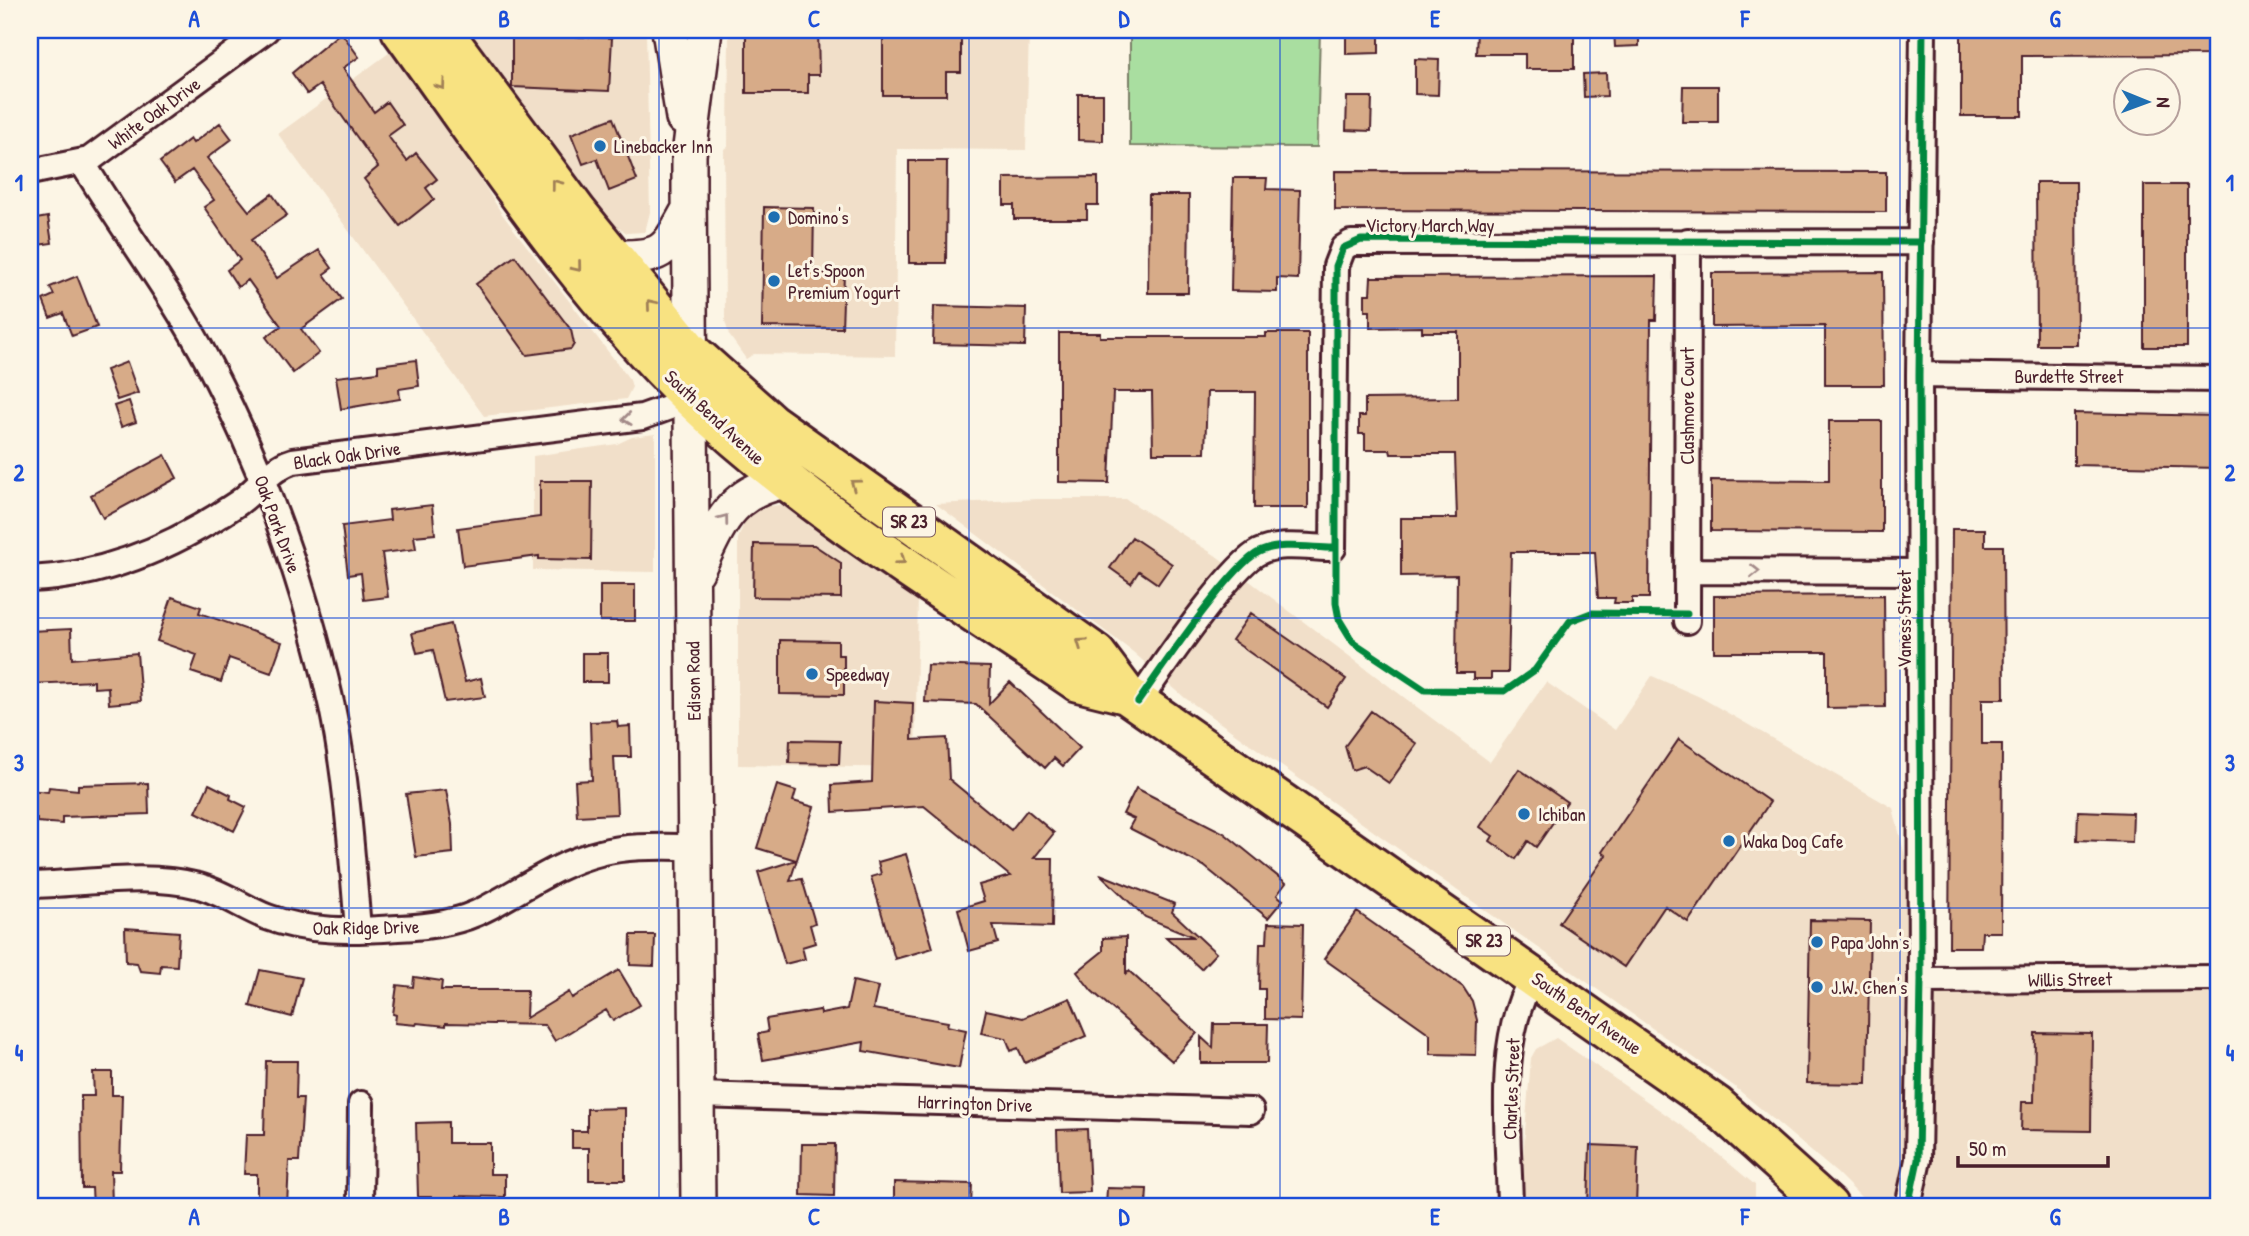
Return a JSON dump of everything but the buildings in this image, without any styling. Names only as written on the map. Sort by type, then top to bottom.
[{"type":"main road","name":"South Bend Avenue","points":[[401,30],[538,218],[614,314],[692,399],[787,481],[1078,682],[1132,698]]},
{"type":"main road","name":"South Bend Avenue","points":[[442,30],[486,93],[613,257],[690,350],[771,423],[1096,654],[1132,698],[1717,1106],[1828,1206]]},
{"type":"main road","name":"Edison Road","points":[[669,30],[689,155]]},
{"type":"main road","name":"Edison Road","points":[[698,1206],[689,155],[705,30]]},
{"type":"main road","points":[[613,257],[654,256],[669,244],[689,209]]},
{"type":"main road","points":[[692,580],[717,529],[741,497],[765,485],[787,481]]},
{"type":"street","name":"White Oak Drive","points":[[30,172],[82,162],[106,149],[267,30]]},
{"type":"street","name":"Vaness Street","points":[[1908,1206],[1918,1160],[1921,980],[1919,375],[1923,30]]},
{"type":"street","name":"Oak Park Drive","points":[[82,162],[177,307],[238,422],[302,588],[332,709],[352,856],[358,929]]},
{"type":"street","name":"Victory March Way","points":[[1132,698],[1248,559],[1270,548],[1333,548],[1336,266],[1343,248],[1362,240],[1921,242]]},
{"type":"street","name":"Clashmore Court","points":[[1687,621],[1688,241]]},
{"type":"street","name":"Burdette Street","points":[[1919,375],[2219,379]]},
{"type":"street","name":"Black Oak Drive","points":[[30,579],[90,571],[145,556],[205,526],[246,497],[280,466],[293,461],[642,417],[692,399]]},
{"type":"street","points":[[1687,571],[1919,572]]},
{"type":"street","name":"Oak Ridge Drive","points":[[30,885],[168,881],[201,887],[267,917],[300,928],[358,929],[442,924],[483,910],[565,866],[599,853],[636,848],[695,847]]},
{"type":"street","name":"Charles Street","points":[[1510,1206],[1510,1043],[1516,1011],[1534,976]]},
{"type":"street","name":"Willis Street","points":[[1921,980],[2219,978]]},
{"type":"street","name":"Harrington Drive","points":[[698,1095],[1251,1111]]},
{"type":"street","points":[[360,1206],[361,1104]]},
{"type":"shaded area","points":[[465,30],[646,30],[650,212],[645,232],[627,233],[612,224],[485,60]]},
{"type":"shaded area","points":[[729,30],[1029,30],[1026,150],[897,149],[895,356],[754,354],[746,359],[729,335],[725,321],[724,149],[728,147]]},
{"type":"shaded area","points":[[393,50],[466,156],[502,214],[630,380],[632,387],[626,399],[484,416],[278,134]]},
{"type":"shaded area","points":[[655,434],[655,572],[533,570],[533,456],[617,444],[632,437]]},
{"type":"shaded area","points":[[1037,499],[1126,499],[1215,555],[1490,762],[1546,682],[1615,730],[1652,676],[1700,697],[1893,808],[1906,860],[1908,992],[2219,990],[2219,1206],[1870,1206],[1838,1174],[1734,1086],[1185,698],[1133,652],[936,504]]},
{"type":"shaded area","points":[[762,507],[795,507],[918,594],[915,768],[738,765],[738,539],[744,523]]},
{"type":"shaded area","points":[[1556,1038],[1694,1134],[1755,1185],[1755,1206],[1519,1206],[1531,1058],[1536,1049]]},
{"type":"green space","points":[[1130,30],[1320,30],[1317,147],[1130,146]]},
{"type":"cycle path","points":[[1908,1206],[1918,1160],[1921,980],[1919,375],[1923,30]]},
{"type":"cycle path","points":[[1687,614],[1591,613],[1570,621],[1535,670],[1505,691],[1425,690],[1353,642],[1339,619],[1336,603],[1336,266],[1343,248],[1361,240],[1921,242]]},
{"type":"cycle path","points":[[1138,702],[1214,597],[1247,561],[1259,552],[1276,547],[1333,548]]},
{"type":"place","name":"Linebacker Inn","points":[[600,146]]},
{"type":"place","name":"Domino's","points":[[774,217]]},
{"type":"place","name":"Let's Spoon Premium Yogurt","points":[[774,281]]},
{"type":"place","name":"Speedway","points":[[812,674]]},
{"type":"place","name":"Ichiban","points":[[1524,814]]},
{"type":"place","name":"Waka Dog Cafe","points":[[1729,841]]},
{"type":"place","name":"Papa John's","points":[[1817,942]]},
{"type":"place","name":"J.W. Chen's","points":[[1817,987]]}]
